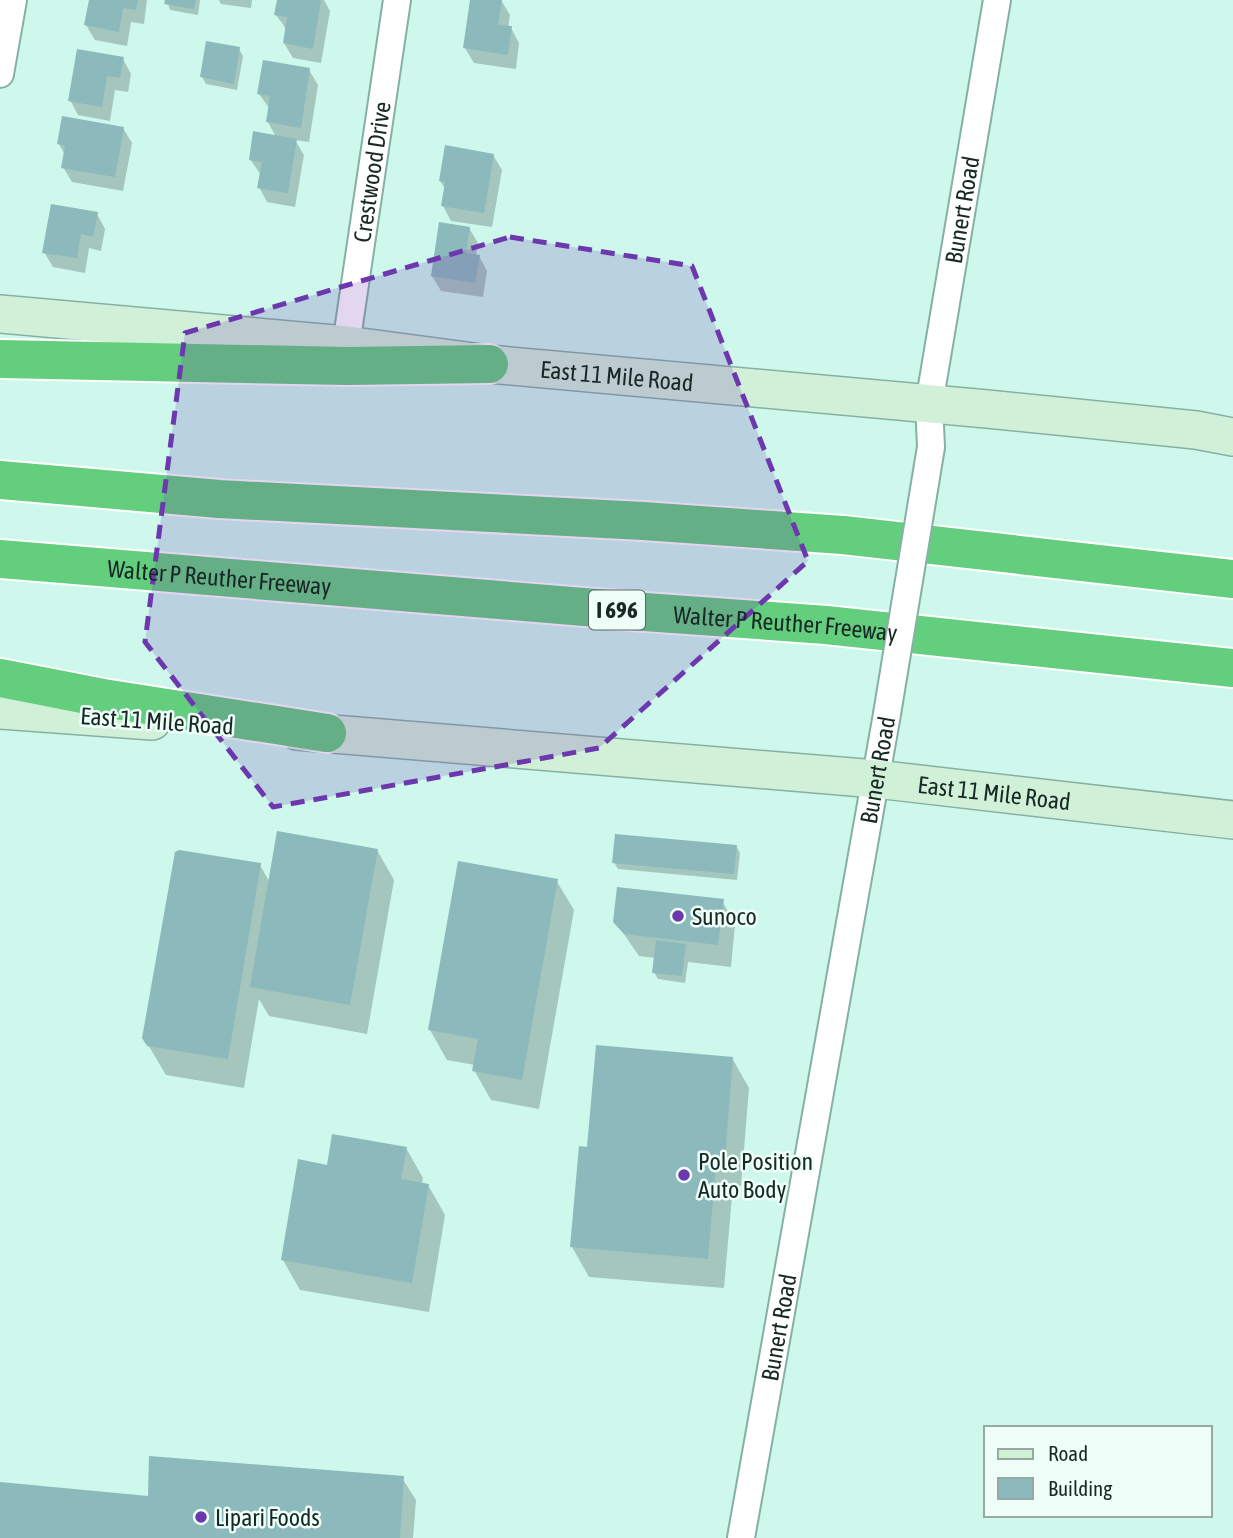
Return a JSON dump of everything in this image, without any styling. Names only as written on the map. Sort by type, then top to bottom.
[{"type":"highway","points":[[0,359],[348,366],[489,364]]},
{"type":"highway","points":[[0,480],[219,499],[643,521],[843,535],[1233,579]]},
{"type":"highway","name":"Walter P Reuther Freeway","points":[[0,559],[826,625],[1233,668]]},
{"type":"highway","points":[[0,678],[103,698],[327,733]]},
{"type":"main road","name":"East 11 Mile Road","points":[[0,314],[346,345],[489,364],[1196,430],[1233,437]]},
{"type":"main road","name":"East 11 Mile Road","points":[[0,710],[327,733],[876,779],[1233,820]]},
{"type":"street","points":[[0,74],[13,0]]},
{"type":"street","name":"Crestwood Drive","points":[[346,345],[397,0]]},
{"type":"street","name":"Bunert Road","points":[[741,1538],[887,714],[931,447],[929,404],[998,0]]},
{"type":"highlighted area","points":[[510,237],[692,266],[808,561],[599,748],[273,807],[145,642],[185,333]]},
{"type":"building","points":[[89,0],[138,0],[136,10],[123,8],[119,32],[84,25]]},
{"type":"building","points":[[165,0],[196,0],[194,9],[164,4]]},
{"type":"building","points":[[277,0],[321,0],[313,49],[283,43],[287,17],[274,15]]},
{"type":"building","points":[[470,0],[502,0],[498,25],[512,26],[508,55],[463,48]]},
{"type":"building","points":[[206,41],[240,47],[234,84],[200,77]]},
{"type":"building","points":[[77,49],[124,57],[120,78],[107,76],[102,107],[68,101]]},
{"type":"building","points":[[263,60],[310,68],[301,128],[266,122],[270,96],[257,94]]},
{"type":"building","points":[[62,116],[124,127],[115,177],[61,168],[65,146],[57,144]]},
{"type":"building","points":[[253,131],[297,139],[288,193],[257,188],[262,162],[249,160]]},
{"type":"building","points":[[445,145],[494,154],[484,213],[441,206],[445,182],[439,181]]},
{"type":"building","points":[[51,204],[98,212],[93,237],[81,234],[77,258],[42,253]]},
{"type":"building","points":[[439,222],[470,227],[466,253],[480,255],[475,283],[431,276]]},
{"type":"building","points":[[277,831],[378,849],[350,1005],[250,987]]},
{"type":"building","points":[[615,834],[737,845],[734,874],[612,863]]},
{"type":"building","points":[[179,850],[261,863],[228,1059],[147,1046],[142,1038],[175,852]]},
{"type":"building","points":[[458,861],[558,879],[522,1080],[472,1071],[478,1039],[428,1030]]},
{"type":"building","points":[[617,887],[724,899],[718,945],[624,934],[613,922]]},
{"type":"building","points":[[656,940],[686,944],[682,976],[652,973]]},
{"type":"building","points":[[596,1045],[733,1057],[725,1157],[717,1156],[708,1259],[570,1247],[579,1146],[587,1147]]},
{"type":"building","points":[[332,1134],[407,1147],[401,1179],[429,1184],[412,1283],[281,1260],[298,1159],[327,1165]]},
{"type":"building","name":"Lipari Foods","points":[[149,1456],[404,1476],[400,1538],[0,1538],[0,1482],[148,1496]]},
{"type":"place","name":"Sunoco","points":[[678,916]]},
{"type":"place","name":"Pole Position Auto Body","points":[[684,1175]]},
{"type":"place","name":"Lipari Foods","points":[[201,1517]]}]
